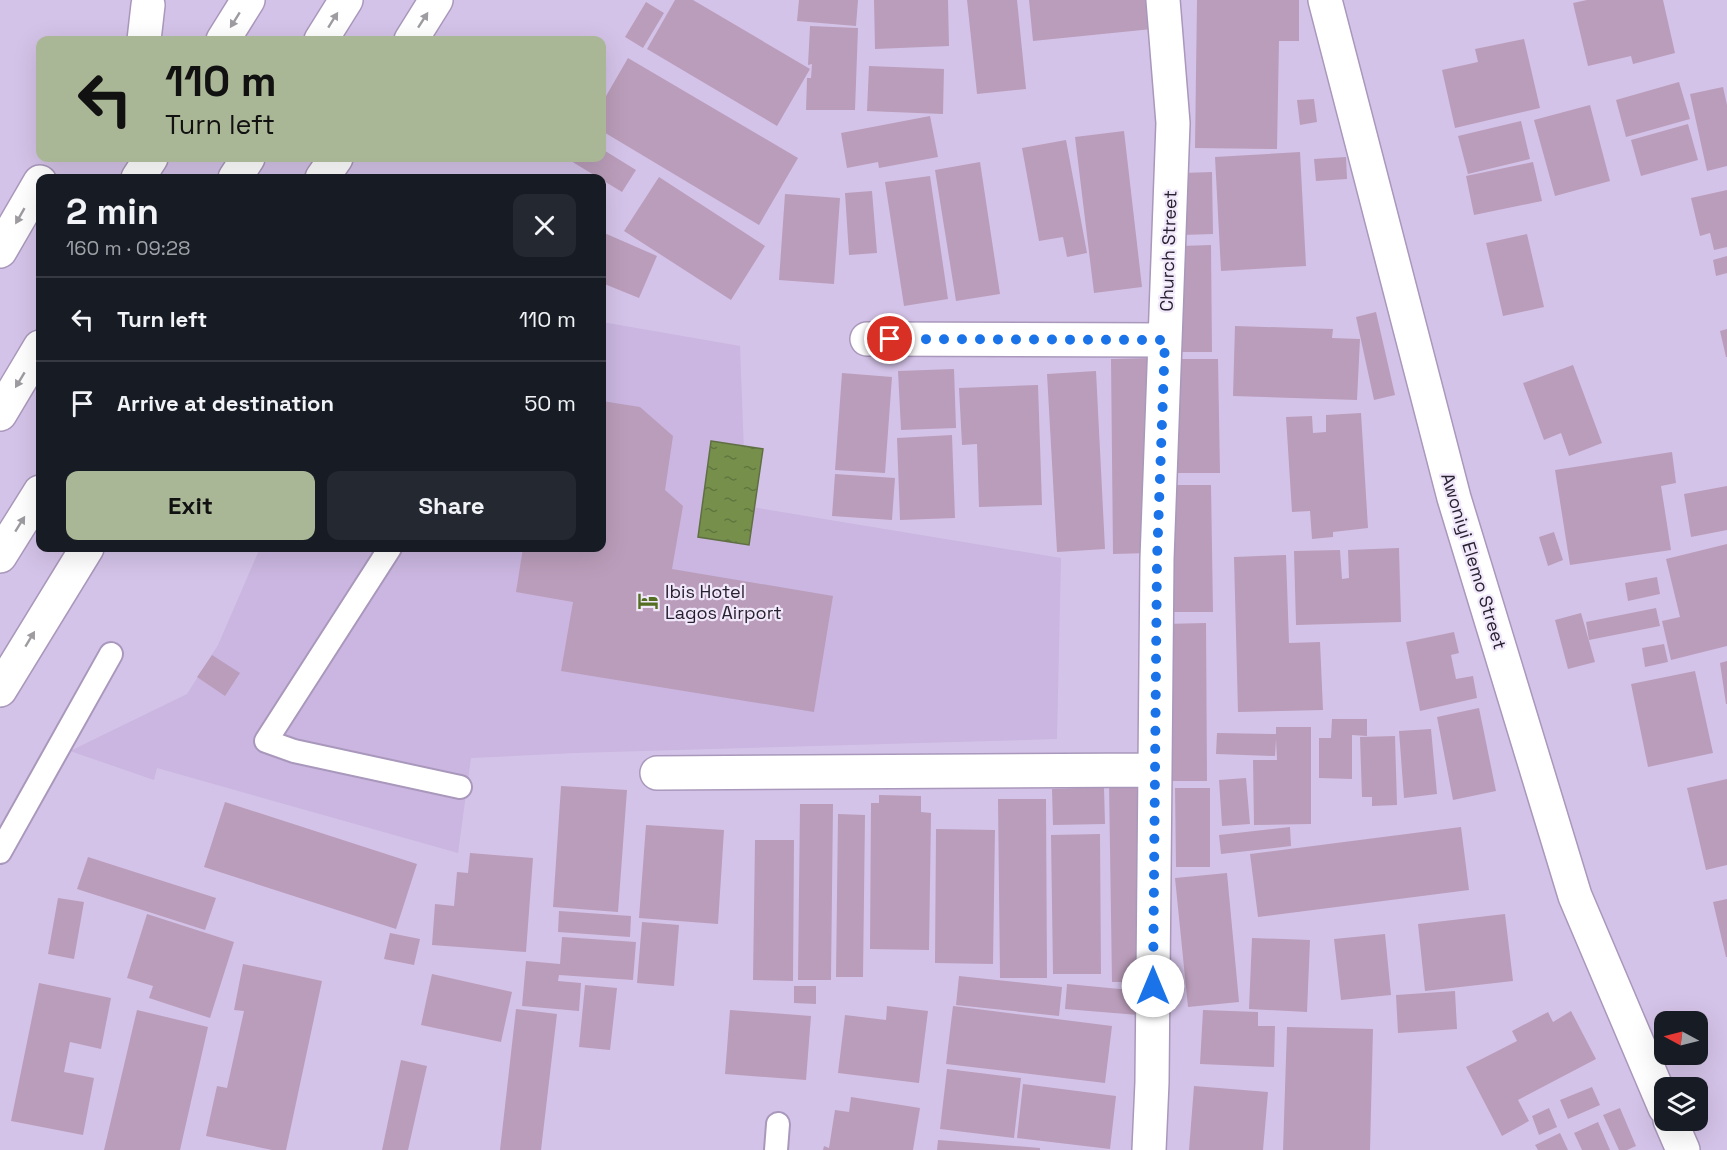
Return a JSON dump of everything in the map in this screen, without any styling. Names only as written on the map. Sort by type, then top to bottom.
[{"type":"main road","points":[[226,36],[248,0]]},
{"type":"main road","points":[[324,36],[346,0]]},
{"type":"main road","points":[[414,36],[436,0]]},
{"type":"main road","name":"Church Street","points":[[1149,1150],[1152,1082],[1157,559],[1173,123],[1163,0]]},
{"type":"main road","name":"Awoniyi Elemo Street","points":[[1324,0],[1454,498],[1575,896],[1654,1082]]},
{"type":"main road","points":[[128,36],[149,2]]},
{"type":"main road","points":[[145,36],[149,2]]},
{"type":"main road","points":[[0,251],[36,189]]},
{"type":"main road","points":[[867,339],[1165,340]]},
{"type":"main road","points":[[0,414],[36,354]]},
{"type":"main road","points":[[0,556],[36,498]]},
{"type":"main road","points":[[0,690],[85,552]]},
{"type":"main road","points":[[657,773],[1154,770]]},
{"type":"main road","points":[[1675,1131],[1683,1150]]},
{"type":"lane","points":[[387,552],[266,741],[294,751],[460,787]]},
{"type":"lane","points":[[0,852],[111,654]]},
{"type":"lane","points":[[776,1150],[778,1125]]},
{"type":"shaded area","name":"Ibis Hotel Lagos Airport","points":[[606,323],[740,346],[746,506],[1061,558],[1057,739],[471,758],[458,853],[157,768],[154,780],[70,751],[187,694],[218,645],[258,552],[606,552]]},
{"type":"water","points":[[711,441],[763,449],[749,545],[698,537]]},
{"type":"building","points":[[675,0],[693,0],[810,69],[777,126],[647,49]]},
{"type":"building","points":[[799,0],[858,0],[856,26],[797,21]]},
{"type":"building","points":[[874,0],[948,0],[949,46],[875,49]]},
{"type":"building","points":[[967,0],[1017,0],[1026,89],[977,94]]},
{"type":"building","points":[[1029,0],[1159,0],[1162,28],[1033,41]]},
{"type":"building","points":[[1197,0],[1299,0],[1299,41],[1279,41],[1277,149],[1195,148]]},
{"type":"building","points":[[1587,0],[1663,0],[1675,53],[1633,64],[1631,56],[1588,66],[1573,3]]},
{"type":"building","points":[[646,2],[664,13],[643,48],[625,37]]},
{"type":"building","points":[[810,26],[858,28],[855,110],[806,110],[807,78],[811,78],[812,64],[808,65]]},
{"type":"building","points":[[1524,39],[1540,108],[1455,128],[1442,70],[1478,62],[1475,49]]},
{"type":"building","points":[[628,58],[798,158],[759,225],[606,133],[606,96]]},
{"type":"building","points":[[869,66],[944,69],[943,114],[867,111]]},
{"type":"building","points":[[1679,82],[1690,119],[1626,137],[1616,100]]},
{"type":"building","points":[[1723,87],[1727,105],[1727,166],[1707,171],[1690,94]]},
{"type":"building","points":[[1314,99],[1317,122],[1300,125],[1297,100]]},
{"type":"building","points":[[1590,105],[1610,181],[1555,196],[1534,120]]},
{"type":"building","points":[[930,116],[938,157],[879,168],[878,162],[847,168],[841,133]]},
{"type":"building","points":[[1521,121],[1530,159],[1468,174],[1458,136]]},
{"type":"building","points":[[1688,124],[1698,160],[1641,176],[1631,140]]},
{"type":"building","points":[[1124,131],[1142,287],[1094,293],[1075,137]]},
{"type":"building","points":[[1066,140],[1087,253],[1067,257],[1063,237],[1039,241],[1022,148]]},
{"type":"building","points":[[606,151],[636,170],[622,192],[606,182],[606,174],[592,174],[573,162],[606,162]]},
{"type":"building","points":[[1300,152],[1306,266],[1221,271],[1215,157]]},
{"type":"building","points":[[1346,157],[1347,179],[1316,181],[1314,159]]},
{"type":"building","points":[[980,162],[1000,294],[956,301],[935,170]]},
{"type":"building","points":[[1533,162],[1542,201],[1474,215],[1466,176]]},
{"type":"building","points":[[1212,172],[1213,234],[1182,235],[1182,173]]},
{"type":"building","points":[[930,176],[948,299],[904,306],[885,182]]},
{"type":"building","points":[[659,177],[765,246],[731,300],[624,231]]},
{"type":"building","points":[[1727,190],[1727,247],[1714,250],[1710,233],[1700,236],[1691,198]]},
{"type":"building","points":[[872,191],[877,253],[849,255],[845,193]]},
{"type":"building","points":[[785,194],[840,198],[834,284],[779,280]]},
{"type":"building","points":[[606,234],[657,256],[639,298],[606,285]]},
{"type":"building","points":[[1527,234],[1544,307],[1503,316],[1486,243]]},
{"type":"building","points":[[1211,245],[1212,352],[1181,352],[1180,246]]},
{"type":"building","points":[[1727,256],[1727,273],[1716,276],[1713,260]]},
{"type":"building","points":[[1376,312],[1395,395],[1374,400],[1356,317]]},
{"type":"building","points":[[1235,326],[1333,329],[1332,338],[1360,339],[1357,400],[1233,396]]},
{"type":"building","points":[[1727,329],[1727,357],[1726,357],[1720,331]]},
{"type":"building","points":[[1149,358],[1151,553],[1113,554],[1111,359]]},
{"type":"building","points":[[1175,359],[1218,359],[1220,473],[1176,473]]},
{"type":"building","points":[[1573,365],[1602,443],[1569,456],[1561,433],[1544,440],[1523,383]]},
{"type":"building","points":[[954,369],[956,428],[901,430],[898,371]]},
{"type":"building","points":[[1096,371],[1105,549],[1057,552],[1047,374]]},
{"type":"building","points":[[842,373],[892,377],[885,473],[835,470]]},
{"type":"building","points":[[1038,385],[1042,505],[979,507],[977,444],[962,445],[959,388]]},
{"type":"building","points":[[606,402],[640,407],[673,436],[665,490],[683,506],[672,569],[833,596],[814,712],[561,671],[573,602],[516,592],[522,552],[606,552]]},
{"type":"building","points":[[1361,413],[1368,528],[1333,532],[1333,537],[1312,539],[1310,511],[1292,512],[1286,417],[1312,416],[1313,433],[1326,432],[1326,415]]},
{"type":"building","points":[[952,435],[955,518],[900,520],[897,438]]},
{"type":"building","points":[[1672,452],[1676,483],[1661,486],[1671,550],[1570,565],[1555,470]]},
{"type":"building","points":[[835,474],[895,478],[892,520],[832,516]]},
{"type":"building","points":[[1170,485],[1211,485],[1213,612],[1171,612]]},
{"type":"building","points":[[1727,486],[1727,530],[1691,537],[1684,494]]},
{"type":"building","points":[[1554,532],[1563,560],[1548,566],[1539,537]]},
{"type":"building","points":[[1727,544],[1727,646],[1671,660],[1662,621],[1680,617],[1666,559]]},
{"type":"building","points":[[1399,548],[1401,622],[1296,625],[1294,551],[1340,550],[1342,579],[1349,578],[1348,550]]},
{"type":"building","points":[[1286,555],[1289,643],[1320,642],[1323,710],[1238,712],[1234,557]]},
{"type":"building","points":[[1657,577],[1660,594],[1628,601],[1625,583]]},
{"type":"building","points":[[1656,608],[1660,626],[1589,640],[1586,622]]},
{"type":"building","points":[[1581,613],[1595,662],[1568,669],[1555,620]]},
{"type":"building","points":[[1206,623],[1207,781],[1166,781],[1164,624]]},
{"type":"building","points":[[1454,632],[1459,653],[1451,655],[1456,679],[1473,676],[1477,698],[1420,711],[1406,642]]},
{"type":"building","points":[[1664,644],[1668,662],[1645,667],[1642,648]]},
{"type":"building","points":[[212,655],[240,673],[225,696],[197,677]]},
{"type":"building","points":[[1727,661],[1727,704],[1726,704],[1720,663]]},
{"type":"building","points":[[1695,671],[1713,753],[1648,767],[1631,684]]},
{"type":"building","points":[[1479,708],[1496,791],[1453,800],[1437,717]]},
{"type":"building","points":[[1332,719],[1367,719],[1367,736],[1352,735],[1352,779],[1319,778],[1319,738],[1331,738]]},
{"type":"building","points":[[1276,727],[1311,727],[1311,824],[1254,825],[1253,760],[1277,760],[1276,739],[1275,756],[1216,754],[1217,733],[1276,734]]},
{"type":"building","points":[[1431,729],[1437,794],[1404,798],[1399,731]]},
{"type":"building","points":[[1395,736],[1397,805],[1372,806],[1372,797],[1362,797],[1360,737]]},
{"type":"building","points":[[1246,778],[1250,824],[1222,826],[1219,780]]},
{"type":"building","points":[[1727,779],[1727,865],[1706,870],[1687,788]]},
{"type":"building","points":[[1109,783],[1141,783],[1142,982],[1112,982]]},
{"type":"building","points":[[561,786],[627,790],[618,912],[553,907]]},
{"type":"building","points":[[1104,787],[1105,824],[1053,825],[1052,789]]},
{"type":"building","points":[[1175,788],[1210,788],[1210,867],[1176,867]]},
{"type":"building","points":[[879,795],[921,796],[921,812],[931,813],[929,950],[870,949],[871,803],[879,803]]},
{"type":"building","points":[[998,799],[1046,799],[1047,978],[1000,978]]},
{"type":"building","points":[[225,802],[417,864],[396,929],[204,867]]},
{"type":"building","points":[[800,804],[833,804],[831,980],[798,980]]},
{"type":"building","points":[[838,814],[865,815],[863,977],[836,977]]},
{"type":"building","points":[[646,825],[724,830],[718,924],[639,918]]},
{"type":"building","points":[[1290,827],[1291,846],[1221,854],[1219,835]]},
{"type":"building","points":[[1461,827],[1469,890],[1258,917],[1250,854]]},
{"type":"building","points":[[936,829],[995,830],[993,964],[935,963]]},
{"type":"building","points":[[1100,834],[1101,974],[1053,974],[1051,835]]},
{"type":"building","points":[[755,840],[794,840],[793,981],[753,980]]},
{"type":"building","points":[[470,853],[533,858],[526,952],[432,945],[435,904],[454,906],[457,872],[468,873]]},
{"type":"building","points":[[88,857],[216,898],[205,930],[77,889]]},
{"type":"building","points":[[1227,873],[1239,1002],[1188,1007],[1175,878]]},
{"type":"building","points":[[58,898],[84,902],[74,959],[48,954]]},
{"type":"building","points":[[1727,899],[1727,957],[1726,957],[1713,902]]},
{"type":"building","points":[[559,911],[631,916],[630,937],[558,932]]},
{"type":"building","points":[[147,914],[234,942],[210,1018],[149,998],[153,986],[127,978]]},
{"type":"building","points":[[1505,914],[1513,981],[1425,991],[1418,924]]},
{"type":"building","points":[[642,922],[679,925],[674,986],[637,983]]},
{"type":"building","points":[[390,933],[420,939],[414,965],[384,959]]},
{"type":"building","points":[[1385,934],[1391,995],[1341,1000],[1334,939]]},
{"type":"building","points":[[562,937],[636,942],[633,980],[559,975],[558,981],[581,983],[579,1011],[522,1006],[526,961],[560,964]]},
{"type":"building","points":[[1252,938],[1310,940],[1307,1012],[1249,1009]]},
{"type":"building","points":[[243,964],[322,981],[286,1150],[272,1150],[206,1136],[217,1086],[227,1088],[244,1011],[234,1010]]},
{"type":"building","points":[[432,974],[512,992],[501,1042],[421,1025]]},
{"type":"building","points":[[959,976],[1062,987],[1059,1016],[956,1005]]},
{"type":"building","points":[[39,983],[111,998],[101,1049],[70,1042],[64,1072],[94,1078],[83,1135],[11,1121]]},
{"type":"building","points":[[1067,984],[1141,991],[1138,1015],[1065,1009]]},
{"type":"building","points":[[585,985],[617,988],[610,1050],[579,1047]]},
{"type":"building","points":[[794,986],[816,986],[816,1004],[794,1003]]},
{"type":"building","points":[[1455,991],[1457,1029],[1398,1033],[1396,995]]},
{"type":"building","points":[[887,1006],[928,1011],[919,1083],[838,1073],[845,1015],[886,1020]]},
{"type":"building","points":[[953,1006],[1112,1026],[1105,1083],[946,1064]]},
{"type":"building","points":[[516,1009],[557,1014],[541,1150],[500,1150]]},
{"type":"building","points":[[137,1010],[208,1027],[180,1150],[104,1150]]},
{"type":"building","points":[[730,1010],[811,1016],[806,1080],[725,1074]]},
{"type":"building","points":[[1203,1010],[1258,1012],[1258,1026],[1275,1026],[1274,1067],[1200,1064]]},
{"type":"building","points":[[1571,1011],[1596,1059],[1518,1100],[1529,1121],[1502,1136],[1466,1067],[1517,1041],[1512,1031],[1548,1012],[1553,1022]]},
{"type":"building","points":[[1287,1027],[1373,1029],[1370,1150],[1283,1150]]},
{"type":"building","points":[[401,1060],[427,1066],[408,1150],[382,1150]]},
{"type":"building","points":[[947,1069],[1021,1078],[1014,1138],[940,1129]]},
{"type":"building","points":[[1023,1084],[1116,1096],[1110,1149],[1017,1138]]},
{"type":"building","points":[[1194,1086],[1268,1092],[1263,1150],[1189,1150]]},
{"type":"building","points":[[1592,1087],[1600,1105],[1568,1119],[1560,1100]]},
{"type":"building","points":[[851,1097],[920,1108],[913,1150],[823,1150],[824,1146],[829,1148],[835,1110],[849,1112]]},
{"type":"building","points":[[1549,1108],[1557,1127],[1539,1135],[1532,1116]]},
{"type":"building","points":[[1620,1108],[1636,1146],[1627,1150],[1619,1150],[1603,1115]]},
{"type":"building","points":[[1598,1122],[1610,1150],[1582,1150],[1574,1133]]},
{"type":"building","points":[[1560,1133],[1568,1150],[1538,1150],[1535,1145]]},
{"type":"building","points":[[938,1140],[1040,1148],[1040,1150],[937,1150]]},
{"type":"place","name":"Ibis Hotel Lagos Airport","points":[[648,601]]},
{"type":"route","points":[[890,339],[1165,340],[1157,559],[1153,986]]}]
